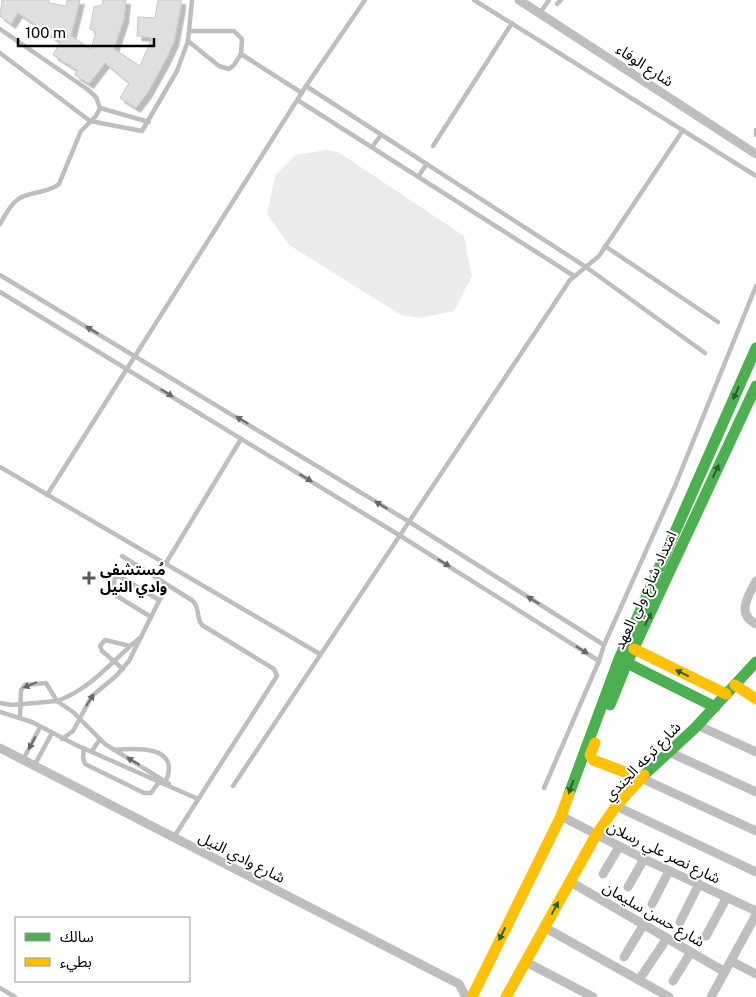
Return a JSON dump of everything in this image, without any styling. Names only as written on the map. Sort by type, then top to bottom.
[{"type":"main road","name":"امتداد شارع ولي العهد","points":[[623,661],[756,348]]},
{"type":"main road","name":"امتداد شارع ولي العهد","points":[[623,661],[634,649],[756,386]]},
{"type":"main road","points":[[634,649],[726,694]]},
{"type":"main road","points":[[472,997],[561,816],[623,661],[715,707]]},
{"type":"main road","name":"شارع ترعه الجندي","points":[[506,997],[569,881],[596,835],[616,806],[641,778],[715,707],[756,662]]},
{"type":"main road","points":[[735,685],[756,699]]},
{"type":"main road","points":[[586,757],[641,778]]},
{"type":"street","name":"شارع الوفاء","points":[[519,0],[756,154]]},
{"type":"street","points":[[756,581],[744,610],[750,621],[756,624]]},
{"type":"street","points":[[697,725],[756,752]]},
{"type":"street","name":"شارع وادي النيل","points":[[0,748],[459,984],[466,997]]},
{"type":"street","points":[[669,752],[756,792]]},
{"type":"street","points":[[641,778],[756,831]]},
{"type":"street","points":[[616,806],[756,872]]},
{"type":"street","name":"شارع نصر علي رسلان","points":[[561,816],[619,847],[756,911]]},
{"type":"street","points":[[603,874],[619,847]]},
{"type":"street","points":[[628,887],[644,859]]},
{"type":"street","points":[[652,904],[669,870]]},
{"type":"street","name":"شارع حسن سليمان","points":[[569,881],[725,972]]},
{"type":"street","points":[[680,922],[699,884]]},
{"type":"street","points":[[706,936],[727,898]]},
{"type":"street","points":[[716,996],[731,960],[752,930],[756,915]]},
{"type":"street","points":[[624,957],[644,924]]},
{"type":"street","points":[[544,927],[669,997]]},
{"type":"street","points":[[639,980],[667,938]]},
{"type":"street","points":[[674,981],[691,952]]},
{"type":"street","points":[[731,960],[756,974]]},
{"type":"street","points":[[526,962],[593,997]]},
{"type":"lane","points":[[0,52],[90,121],[142,131],[149,122],[177,71],[188,41],[192,0]]},
{"type":"lane","points":[[47,495],[134,355],[299,101],[306,86],[365,0]]},
{"type":"lane","points":[[474,0],[756,176]]},
{"type":"lane","points":[[540,13],[549,0]]},
{"type":"lane","points":[[433,146],[512,24]]},
{"type":"lane","points":[[0,29],[87,89],[96,97],[100,108],[96,116],[76,140],[59,184],[19,198],[12,205],[0,224]]},
{"type":"lane","points":[[188,41],[219,66],[229,68],[234,65],[241,54],[242,39],[234,31],[190,31]]},
{"type":"lane","points":[[241,54],[302,93]]},
{"type":"lane","points":[[306,86],[586,267],[705,353]]},
{"type":"lane","points":[[299,101],[574,276]]},
{"type":"lane","points":[[100,108],[149,122]]},
{"type":"lane","points":[[233,786],[408,521],[574,276],[586,267],[605,246],[683,130]]},
{"type":"lane","points":[[756,130],[756,135]]},
{"type":"lane","points":[[372,147],[381,135]]},
{"type":"lane","points":[[418,177],[426,165]]},
{"type":"lane","points":[[605,246],[718,322]]},
{"type":"lane","points":[[0,276],[408,521],[604,645]]},
{"type":"lane","points":[[544,788],[600,661],[604,645],[675,486],[756,286]]},
{"type":"lane","points":[[0,292],[399,535],[600,661]]},
{"type":"lane","points":[[166,564],[240,439]]},
{"type":"lane","points":[[0,467],[320,654]]},
{"type":"lane","points":[[122,556],[196,603],[202,625],[274,669],[277,676],[174,838]]},
{"type":"lane","points":[[151,617],[112,593],[114,578],[119,576],[159,600]]},
{"type":"lane","points":[[62,739],[73,731],[92,696],[123,669],[136,650],[167,585]]},
{"type":"lane","points":[[0,703],[20,704],[56,701],[85,688],[142,636]]},
{"type":"lane","points":[[123,669],[100,646],[102,642],[107,640],[130,646]]},
{"type":"lane","points":[[20,718],[22,687],[46,682],[56,701],[80,718],[100,739],[174,788]]},
{"type":"lane","points":[[0,712],[20,718],[62,739],[198,799]]},
{"type":"lane","points":[[23,760],[40,727]]},
{"type":"lane","points":[[34,766],[52,733]]},
{"type":"lane","points":[[92,751],[100,739]]},
{"type":"lane","points":[[114,750],[140,747],[158,753],[169,765],[166,781]]},
{"type":"lane","points":[[84,748],[83,757],[85,764],[144,793],[151,793],[160,782]]},
{"type":"lane","points":[[0,988],[15,997]]},
{"type":"shaded area","points":[[326,150],[338,152],[464,236],[472,276],[454,311],[419,318],[401,315],[289,245],[267,214],[275,176],[296,155]]},
{"type":"building","points":[[2,0],[49,0],[49,3],[66,6],[67,0],[80,0],[71,36],[91,49],[96,32],[90,29],[94,7],[102,5],[103,0],[126,0],[124,19],[114,49],[140,66],[152,38],[137,36],[138,17],[155,18],[158,0],[181,0],[181,6],[174,42],[148,92],[136,108],[120,98],[129,83],[105,63],[89,84],[75,75],[77,70],[53,55],[60,42],[18,13],[11,24],[0,16]]},
{"type":"traffic: fast","points":[[569,794],[619,659],[756,348]]},
{"type":"traffic: fast","points":[[610,705],[627,663],[756,386]]},
{"type":"traffic: fast","points":[[644,775],[695,728],[756,662]]},
{"type":"traffic: fast","points":[[627,663],[715,707]]},
{"type":"traffic: slow","points":[[634,649],[726,694]]},
{"type":"traffic: slow","points":[[735,685],[756,699]]},
{"type":"traffic: slow","points":[[595,743],[590,755],[593,760],[641,778]]},
{"type":"traffic: slow","points":[[506,997],[596,835],[616,806],[644,775]]},
{"type":"traffic: slow","points":[[472,997],[561,816],[569,794]]},
{"type":"place","name":"مُستشفى وادي النيل","points":[[89,578]]}]
